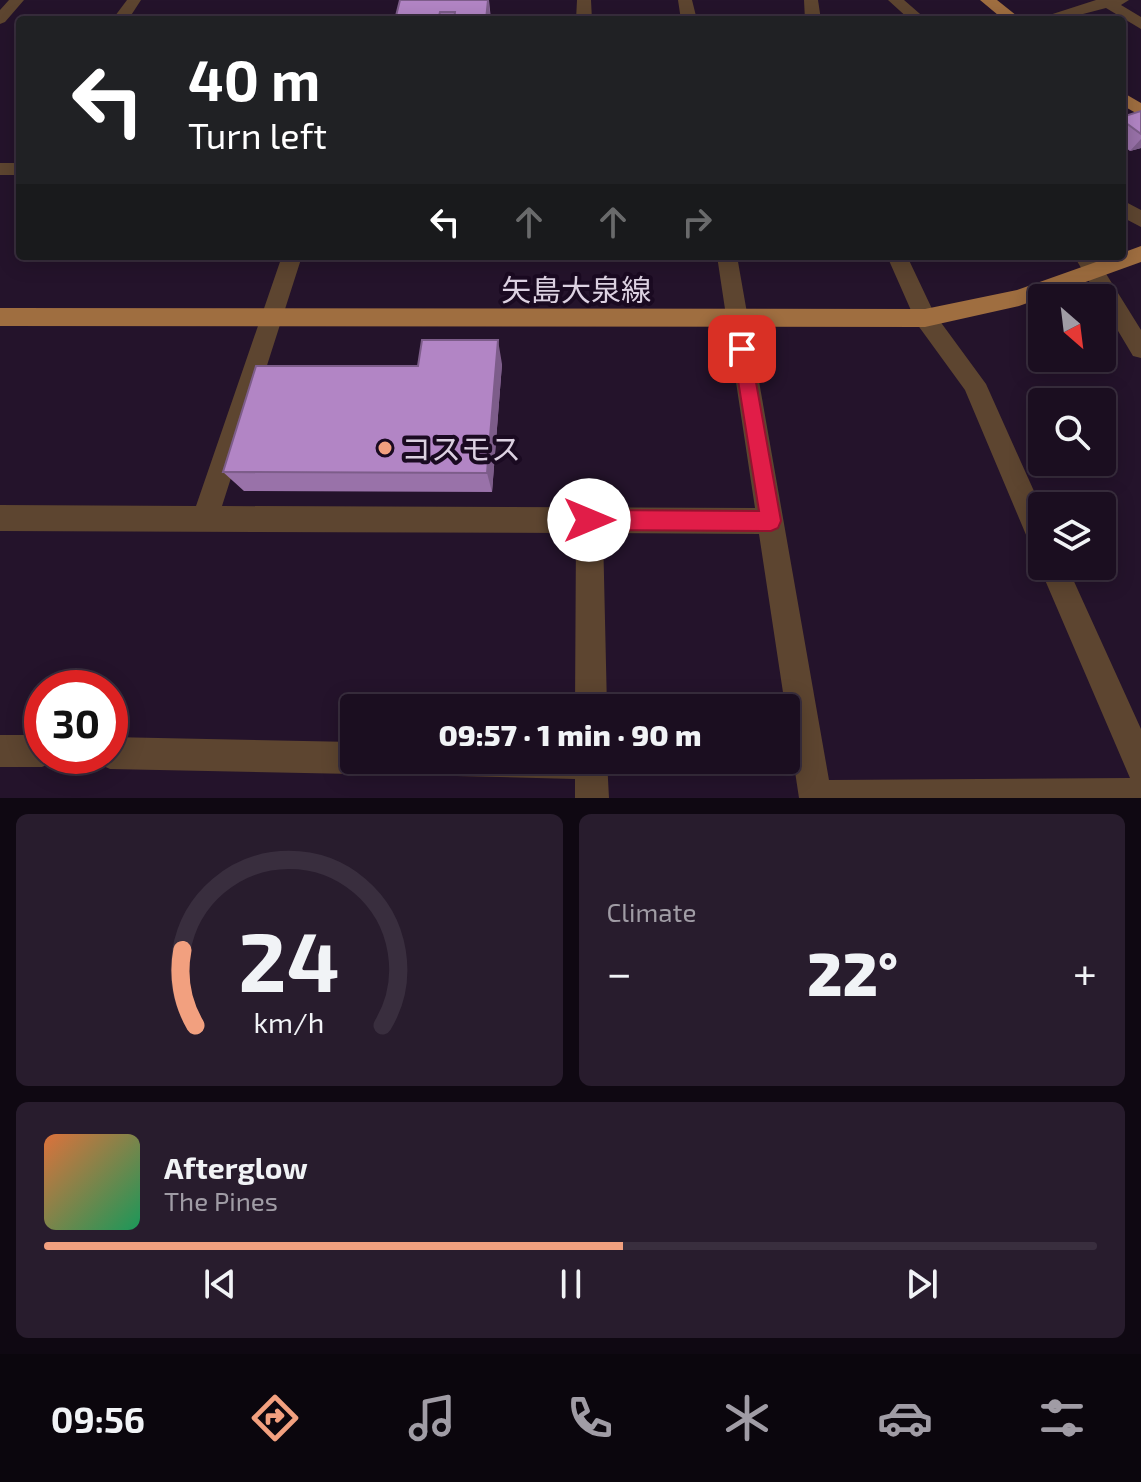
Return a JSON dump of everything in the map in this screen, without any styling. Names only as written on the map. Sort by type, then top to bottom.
[{"type":"main road","points":[[987,0],[1009,16]]},
{"type":"main road","name":"矢島大泉線","points":[[0,317],[925,318],[1019,298],[1089,264],[1110,260]]},
{"type":"street","points":[[0,19],[17,0]]},
{"type":"street","points":[[895,0],[914,16]]},
{"type":"street","points":[[1057,16],[1111,1],[1141,24]]},
{"type":"street","points":[[205,519],[291,260]]},
{"type":"street","points":[[728,260],[816,797],[1141,794]]},
{"type":"street","points":[[899,260],[925,318],[974,384],[1028,508]]},
{"type":"street","points":[[1089,264],[1141,349]]},
{"type":"street","points":[[0,518],[771,521]]},
{"type":"street","points":[[589,520],[591,694]]},
{"type":"street","points":[[1059,580],[1141,766]]},
{"type":"street","points":[[0,751],[24,751]]},
{"type":"street","points":[[128,753],[340,758]]},
{"type":"street","points":[[591,774],[592,798]]},
{"type":"building","points":[[400,0],[488,0],[486,16],[454,16],[455,12],[440,12],[439,16],[396,16]]},
{"type":"building","points":[[1141,111],[1141,134],[1126,123],[1126,116]]},
{"type":"building","points":[[422,340],[498,340],[487,473],[223,472],[256,366],[418,366]]},
{"type":"place","name":"コスモス","points":[[385,448]]},
{"type":"route","points":[[589,520],[771,521],[742,349]]}]
